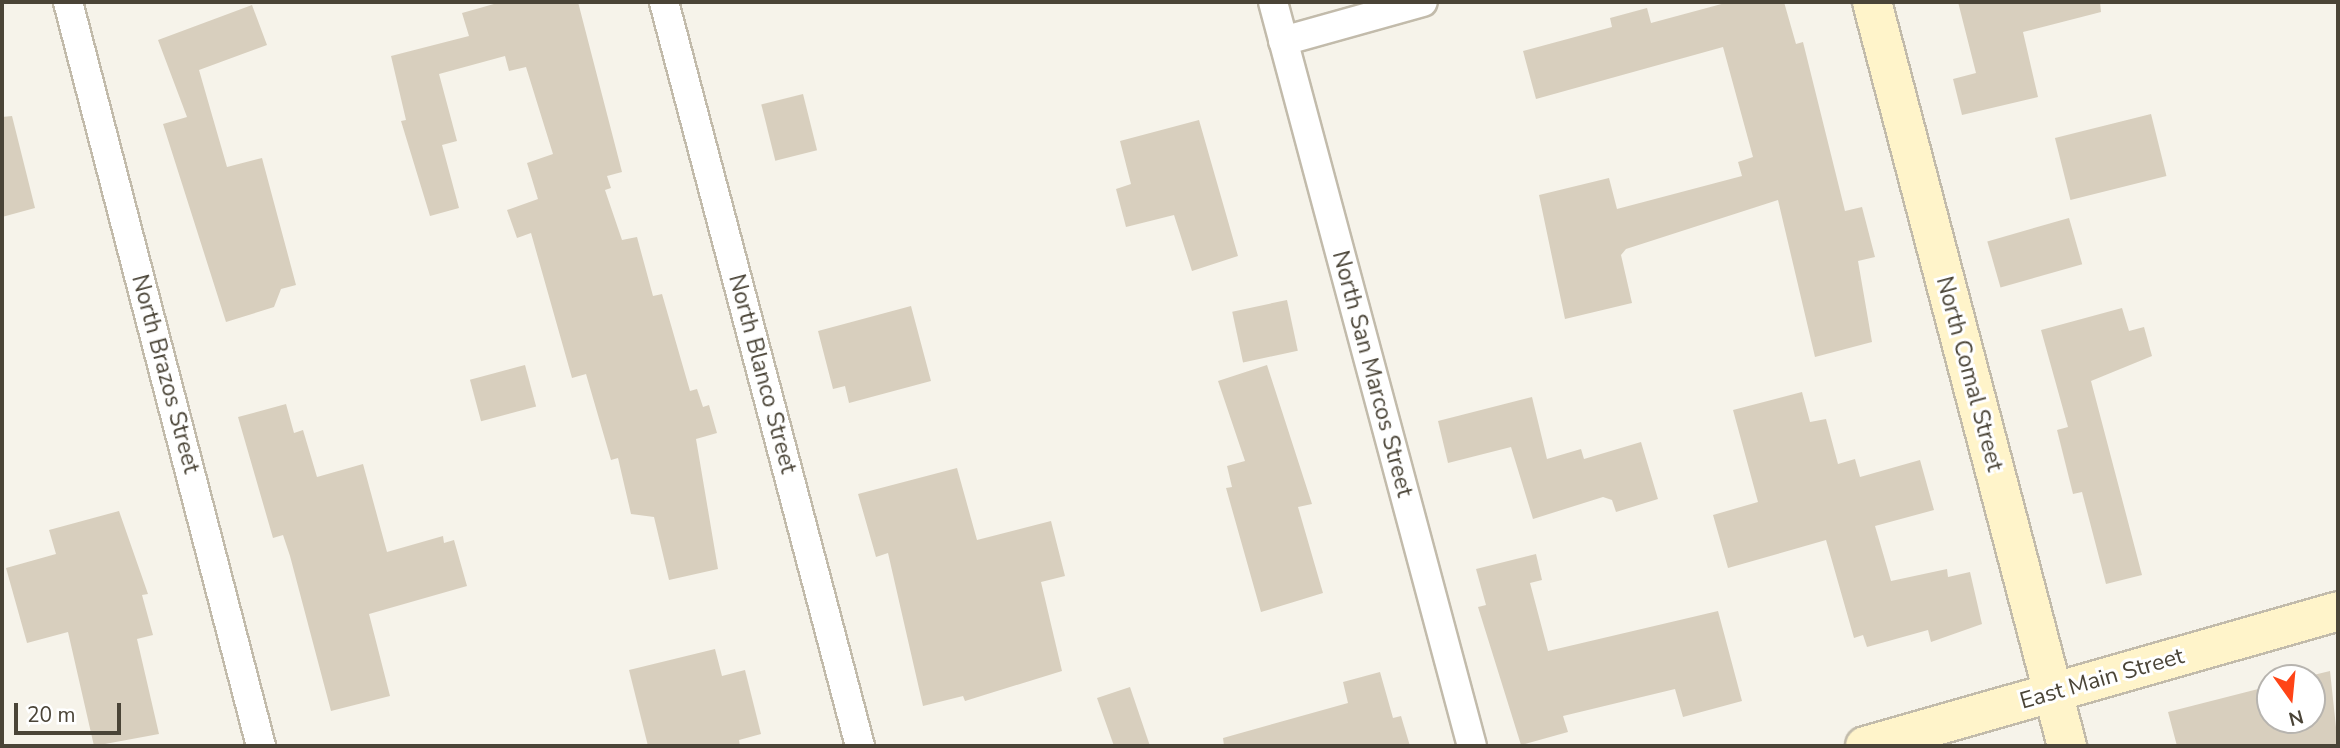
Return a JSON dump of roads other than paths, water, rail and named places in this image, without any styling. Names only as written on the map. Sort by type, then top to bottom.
[{"type":"street","name":"North Brazos Street","points":[[68,2],[261,746]]},
{"type":"street","name":"North Blanco Street","points":[[664,2],[860,746]]},
{"type":"street","name":"North San Marcos Street","points":[[1273,2],[1472,746]]},
{"type":"street","points":[[1283,41],[1423,2]]},
{"type":"street","name":"North Comal Street","points":[[1872,2],[2067,746]]},
{"type":"street","name":"East Main Street","points":[[1866,746],[2338,611]]}]
